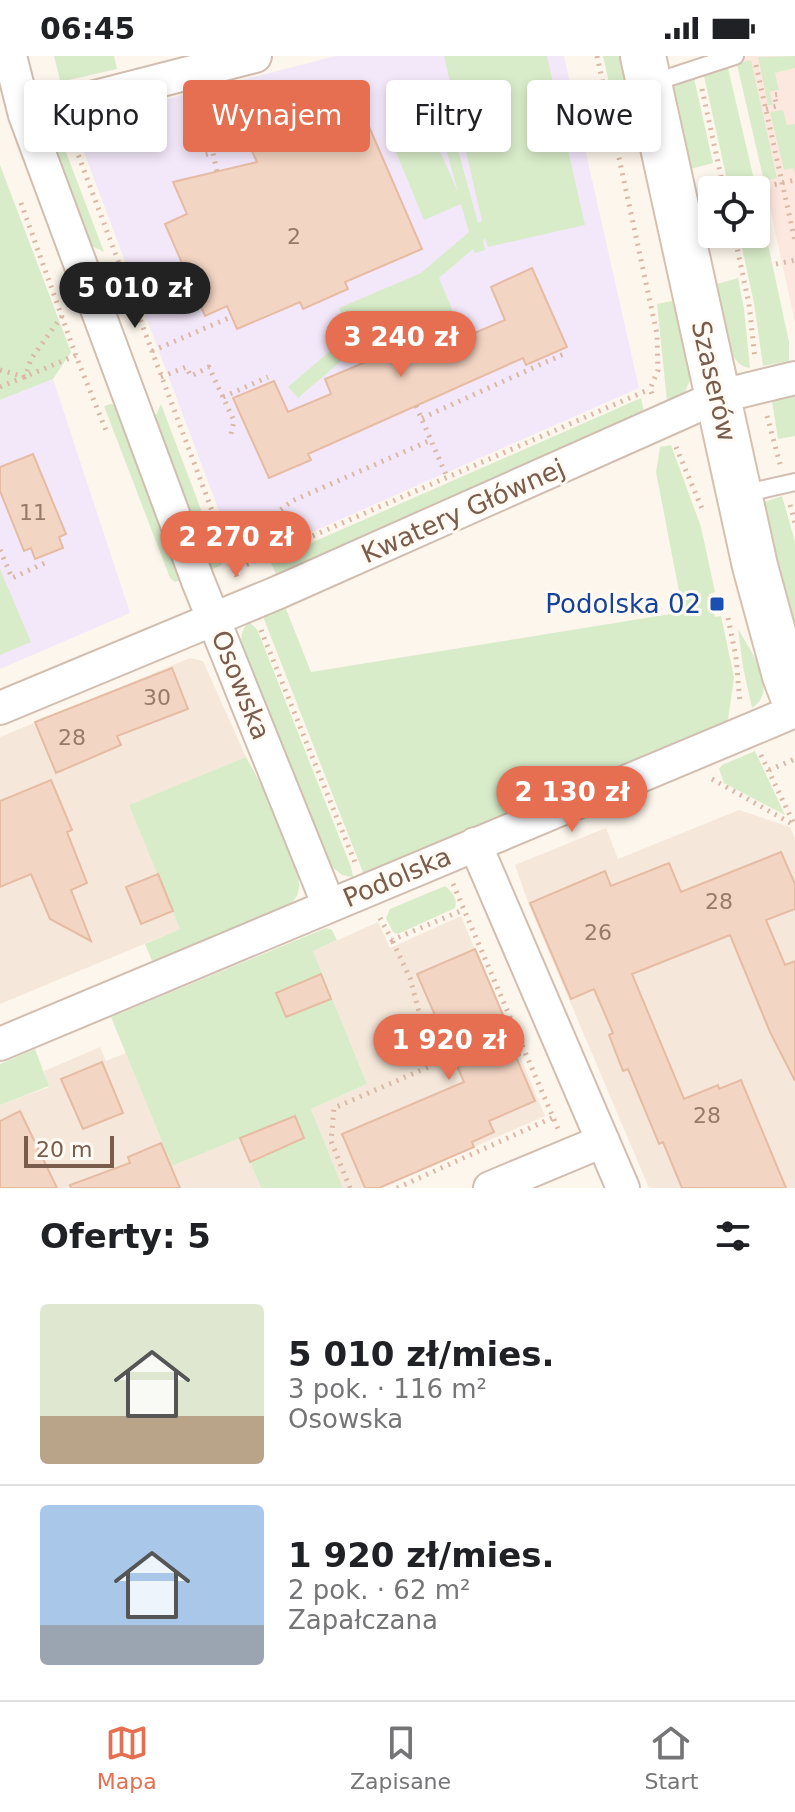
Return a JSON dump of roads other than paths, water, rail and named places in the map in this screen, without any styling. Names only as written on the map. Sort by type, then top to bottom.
[{"type":"street","name":"Osowska","points":[[10,56],[24,111]]},
{"type":"street","points":[[161,80],[255,56]]},
{"type":"street","name":"Szaserów","points":[[646,70],[717,397],[723,506],[763,594],[795,702]]},
{"type":"street","name":"Osowska","points":[[39,152],[214,619],[329,906]]},
{"type":"street","name":"Kwatery Głównej","points":[[0,708],[250,604],[717,397],[795,378]]},
{"type":"street","name":"Podolska","points":[[0,1044],[795,711]]},
{"type":"street","points":[[475,844],[623,1188]]},
{"type":"street","points":[[490,1188],[603,1141]]},
{"type":"lane","points":[[646,70],[697,68],[735,56]]},
{"type":"lane","points":[[723,506],[795,482]]},
{"type":"place","name":"Podolska 02","points":[[717,604]]}]
